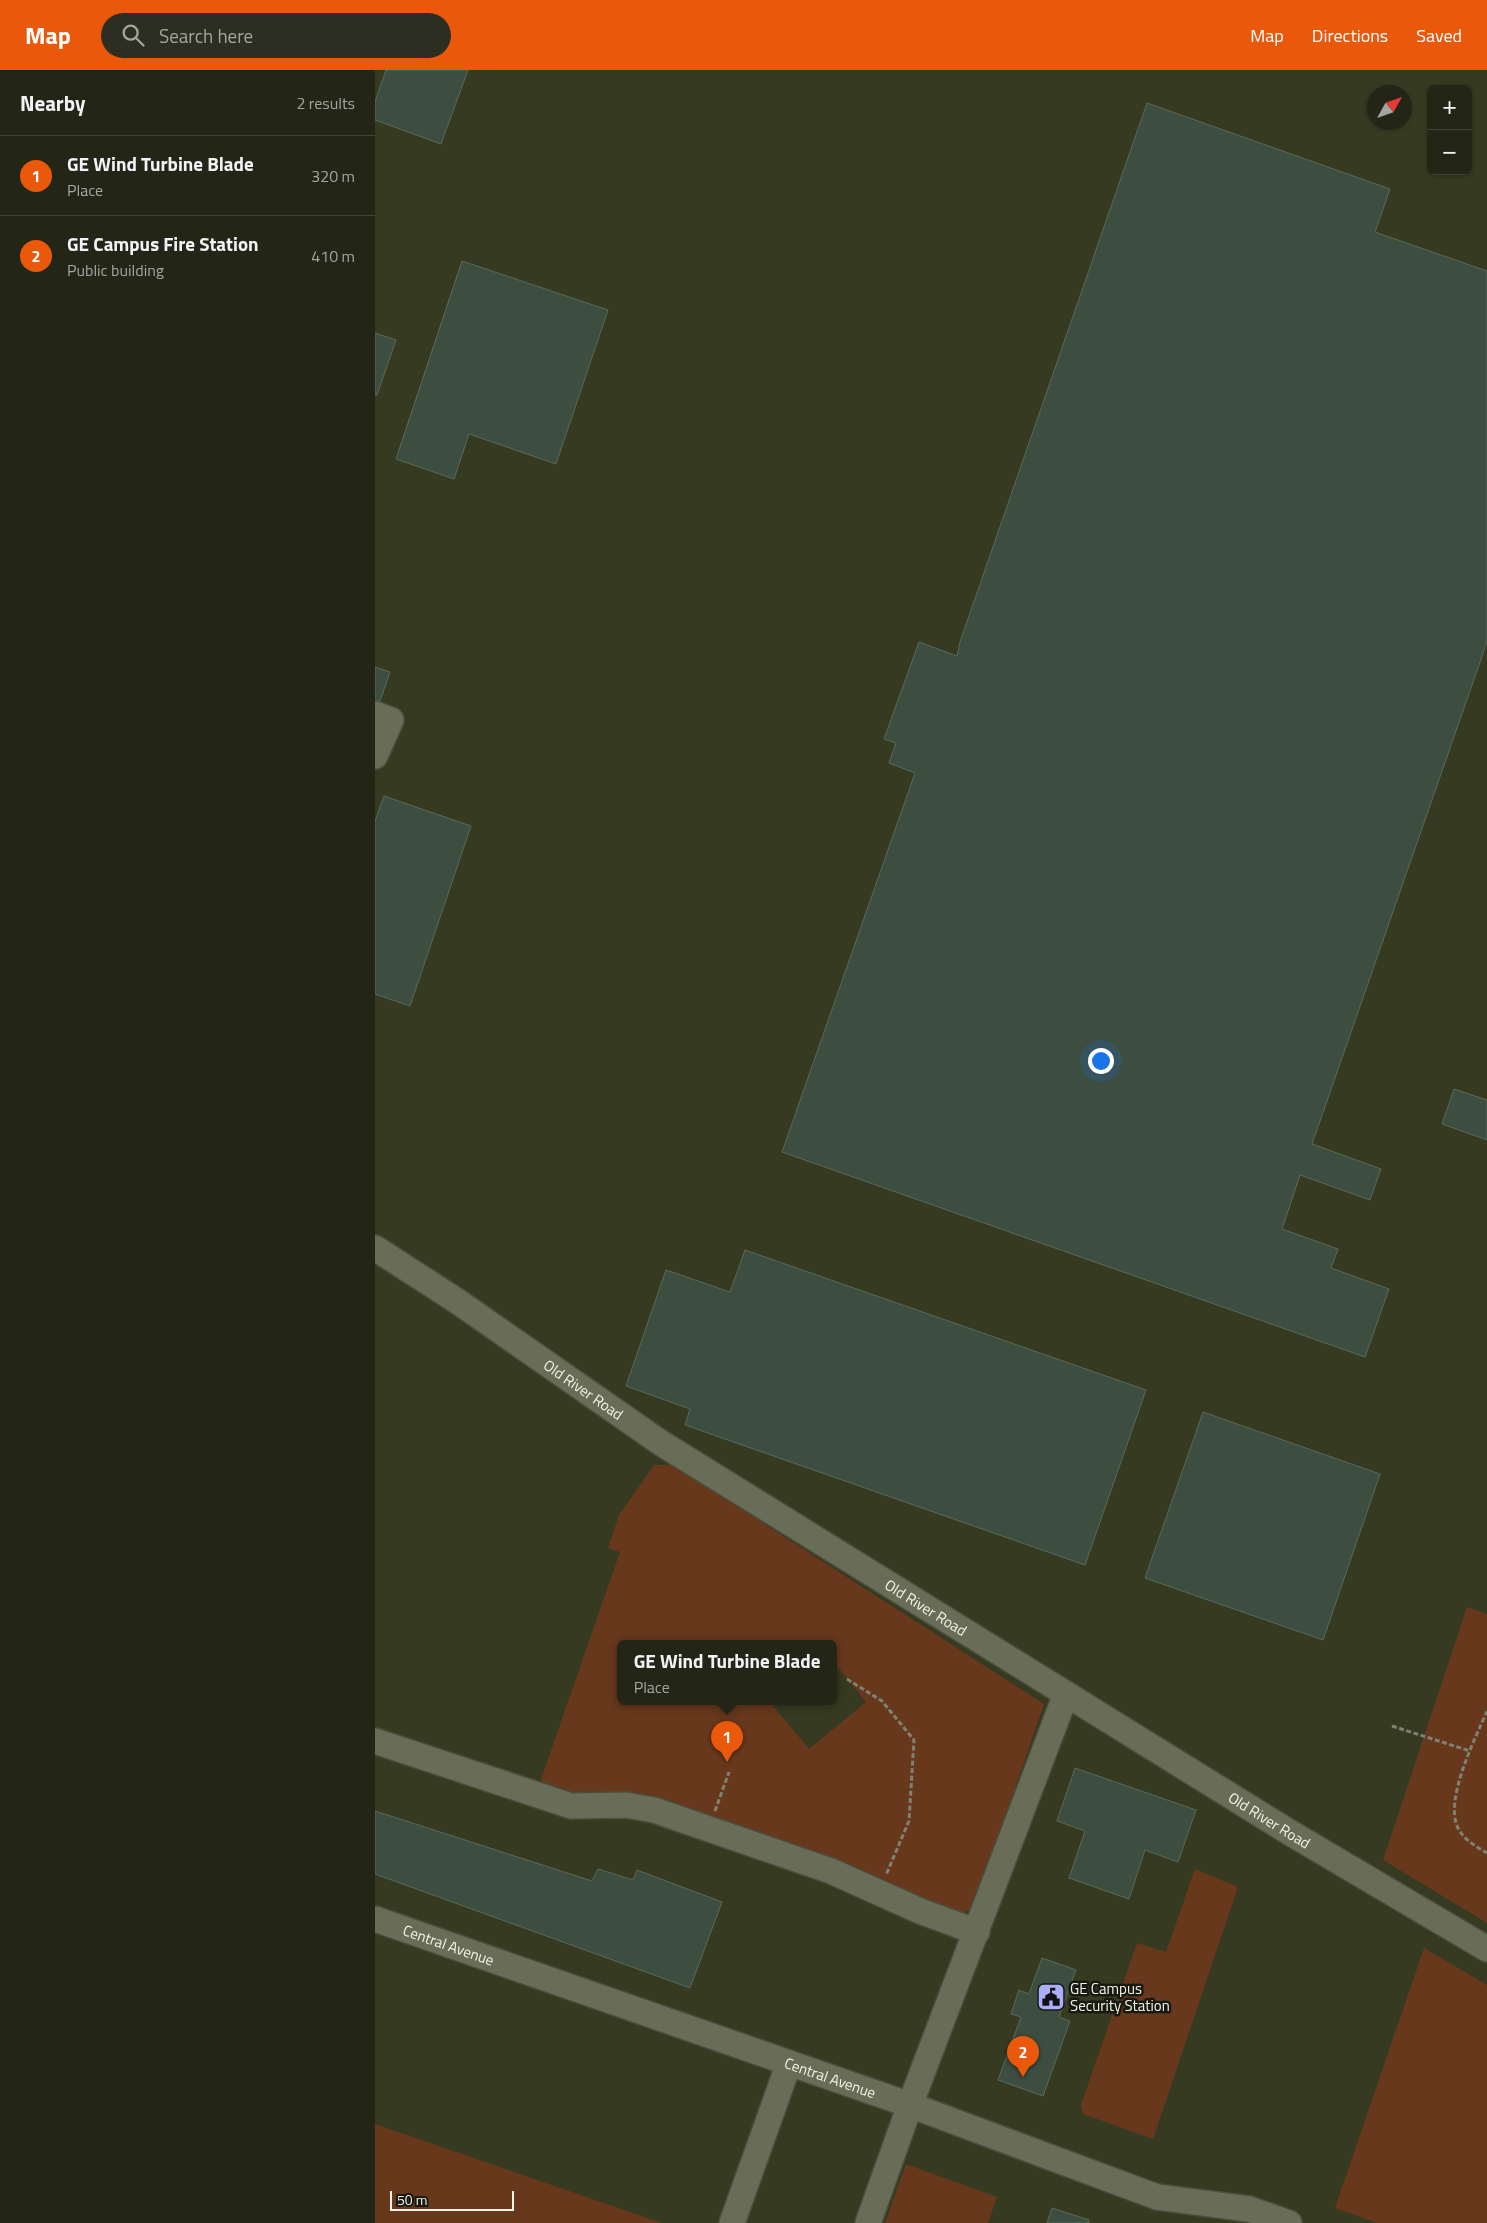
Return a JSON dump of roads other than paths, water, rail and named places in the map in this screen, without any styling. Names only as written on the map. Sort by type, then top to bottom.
[{"type":"lane","points":[[375,714],[391,720],[375,756]]},
{"type":"lane","name":"Old River Road","points":[[375,1248],[457,1301],[661,1443],[1289,1832],[1487,1948]]},
{"type":"lane","points":[[868,2223],[1066,1694]]},
{"type":"lane","points":[[375,1741],[571,1806],[626,1804],[654,1810],[831,1871],[920,1911],[977,1932]]},
{"type":"lane","name":"Central Avenue","points":[[375,1919],[911,2105],[1199,2213],[1249,2209],[1289,2223]]},
{"type":"lane","points":[[732,2223],[789,2063]]},
{"type":"place","name":"GE Wind Turbine Blade","points":[[727,1762]]},
{"type":"place","name":"GE Campus Security Station","points":[[1051,1997]]},
{"type":"place","name":"GE Campus Fire Station","points":[[1023,2077]]}]
